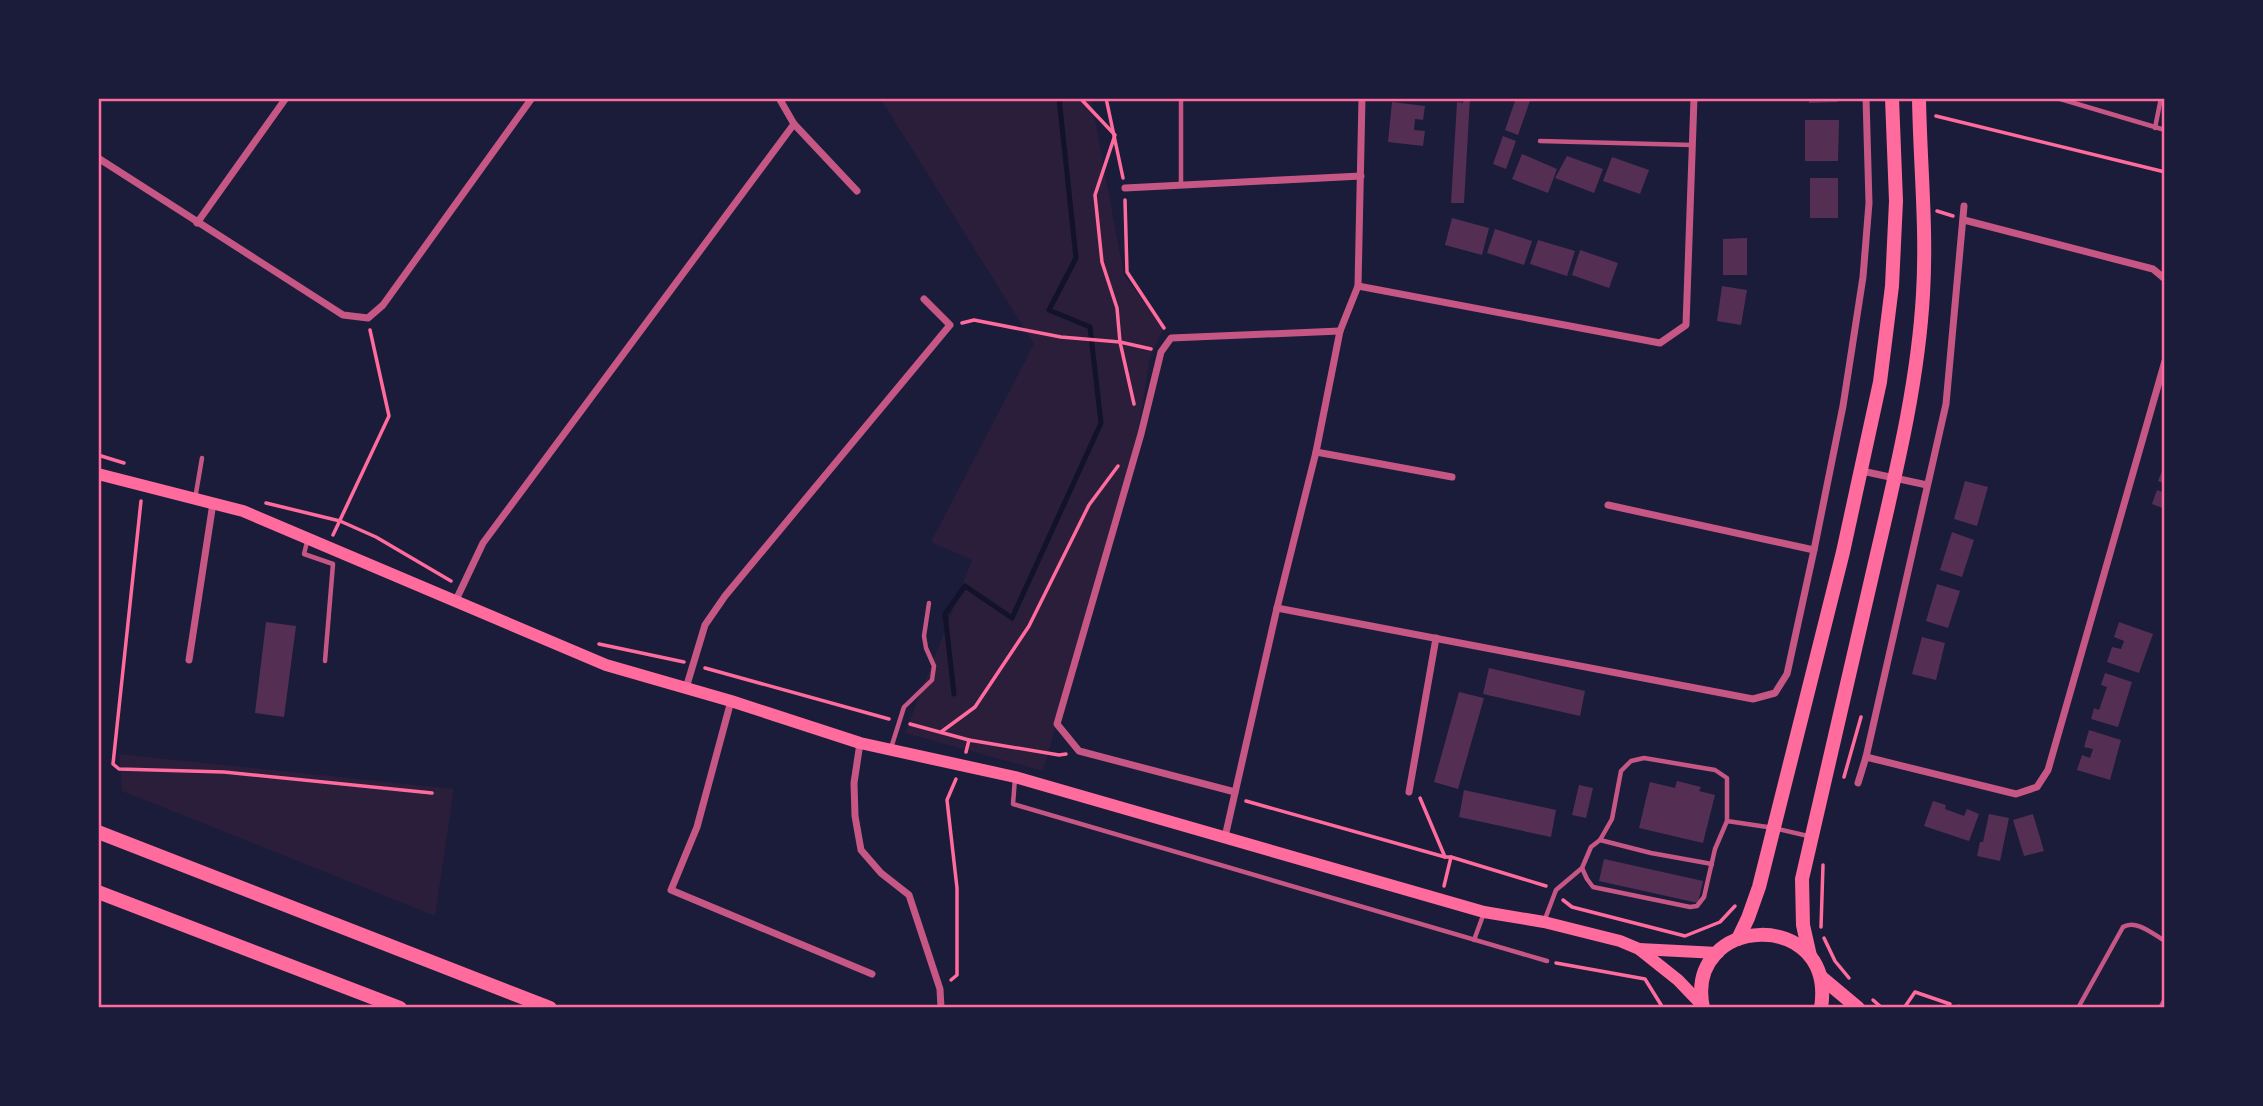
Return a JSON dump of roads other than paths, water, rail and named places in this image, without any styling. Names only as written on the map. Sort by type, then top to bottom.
[{"type":"main road","points":[[1738,939],[1759,887],[1862,471],[1880,382],[1892,286],[1896,201],[1892,98]]},
{"type":"main road","points":[[1858,1008],[1821,977],[1810,956],[1803,925],[1802,878],[1911,398],[1923,294],[1925,206],[1919,105]]},
{"type":"main road","points":[[98,474],[243,511],[606,665],[731,701],[860,743],[1015,777],[1441,901],[1620,941],[1639,949],[1678,980],[1703,1006]]},
{"type":"main road","points":[[98,832],[550,1008]]},
{"type":"main road","points":[[98,892],[400,1008]]},
{"type":"main road","points":[[1703,1006],[1704,977],[1718,953],[1738,939],[1757,933],[1777,935],[1795,943],[1810,956]]},
{"type":"main road","points":[[1639,949],[1718,953]]},
{"type":"main road","points":[[1821,977],[1821,1008]]},
{"type":"street","points":[[197,223],[286,98]]},
{"type":"street","points":[[98,158],[344,316],[368,318],[383,305],[532,98]]},
{"type":"street","points":[[779,98],[794,124],[857,191]]},
{"type":"street","points":[[1225,837],[1316,452],[1340,331],[1359,286],[1362,98]]},
{"type":"street","points":[[1359,286],[1660,343],[1685,326],[1694,98]]},
{"type":"street","points":[[1277,608],[1753,699],[1775,693],[1787,674],[1814,550],[1843,406],[1863,278],[1869,203],[1866,98]]},
{"type":"street","points":[[456,600],[483,543],[794,124]]},
{"type":"street","points":[[1125,188],[1361,176]]},
{"type":"street","points":[[1858,783],[1946,404],[1964,206]]},
{"type":"street","points":[[1964,220],[2153,269],[2165,279]]},
{"type":"street","points":[[686,688],[705,625],[725,596],[950,325],[924,299]]},
{"type":"street","points":[[1234,795],[1079,751],[1057,724],[1141,434],[1161,352],[1171,338],[1340,331]]},
{"type":"street","points":[[1866,757],[2016,794],[2037,787],[2048,771],[2165,361]]},
{"type":"street","points":[[1316,452],[1452,477]]},
{"type":"street","points":[[1862,471],[1927,485]]},
{"type":"street","points":[[189,660],[214,503]]},
{"type":"street","points":[[1608,505],[1814,550]]},
{"type":"street","points":[[1409,792],[1436,638]]},
{"type":"street","points":[[731,701],[697,827],[671,890],[872,974]]},
{"type":"street","points":[[860,743],[854,794],[861,850],[881,873],[909,895],[940,989],[941,1008]]},
{"type":"lane","points":[[1181,98],[1181,185]]},
{"type":"lane","points":[[2057,98],[2165,130]]},
{"type":"lane","points":[[2155,128],[2161,98]]},
{"type":"lane","points":[[1540,141],[1692,145]]},
{"type":"lane","points":[[195,499],[202,458]]},
{"type":"lane","points":[[309,538],[304,554],[333,564],[325,660]]},
{"type":"lane","points":[[890,749],[904,707],[932,680],[934,666],[924,636],[929,603]]},
{"type":"lane","points":[[1544,922],[1556,890],[1582,868],[1591,847],[1600,840],[1612,819],[1621,771],[1631,761],[1644,758],[1715,770],[1727,778],[1727,821],[1704,897],[1697,906],[1690,907],[1593,887],[1582,868]]},
{"type":"lane","points":[[1015,777],[1013,804],[1547,961]]},
{"type":"lane","points":[[1727,821],[1811,837]]},
{"type":"lane","points":[[1600,840],[1712,864]]},
{"type":"lane","points":[[1474,940],[1484,912]]},
{"type":"lane","points":[[2078,1008],[2123,927],[2136,925],[2165,941]]},
{"type":"lane","points":[[2160,1008],[2165,999]]},
{"type":"waterway","points":[[954,694],[945,614],[965,586],[1012,618],[1101,423],[1090,327],[1049,310],[1076,258],[1059,98]]}]
